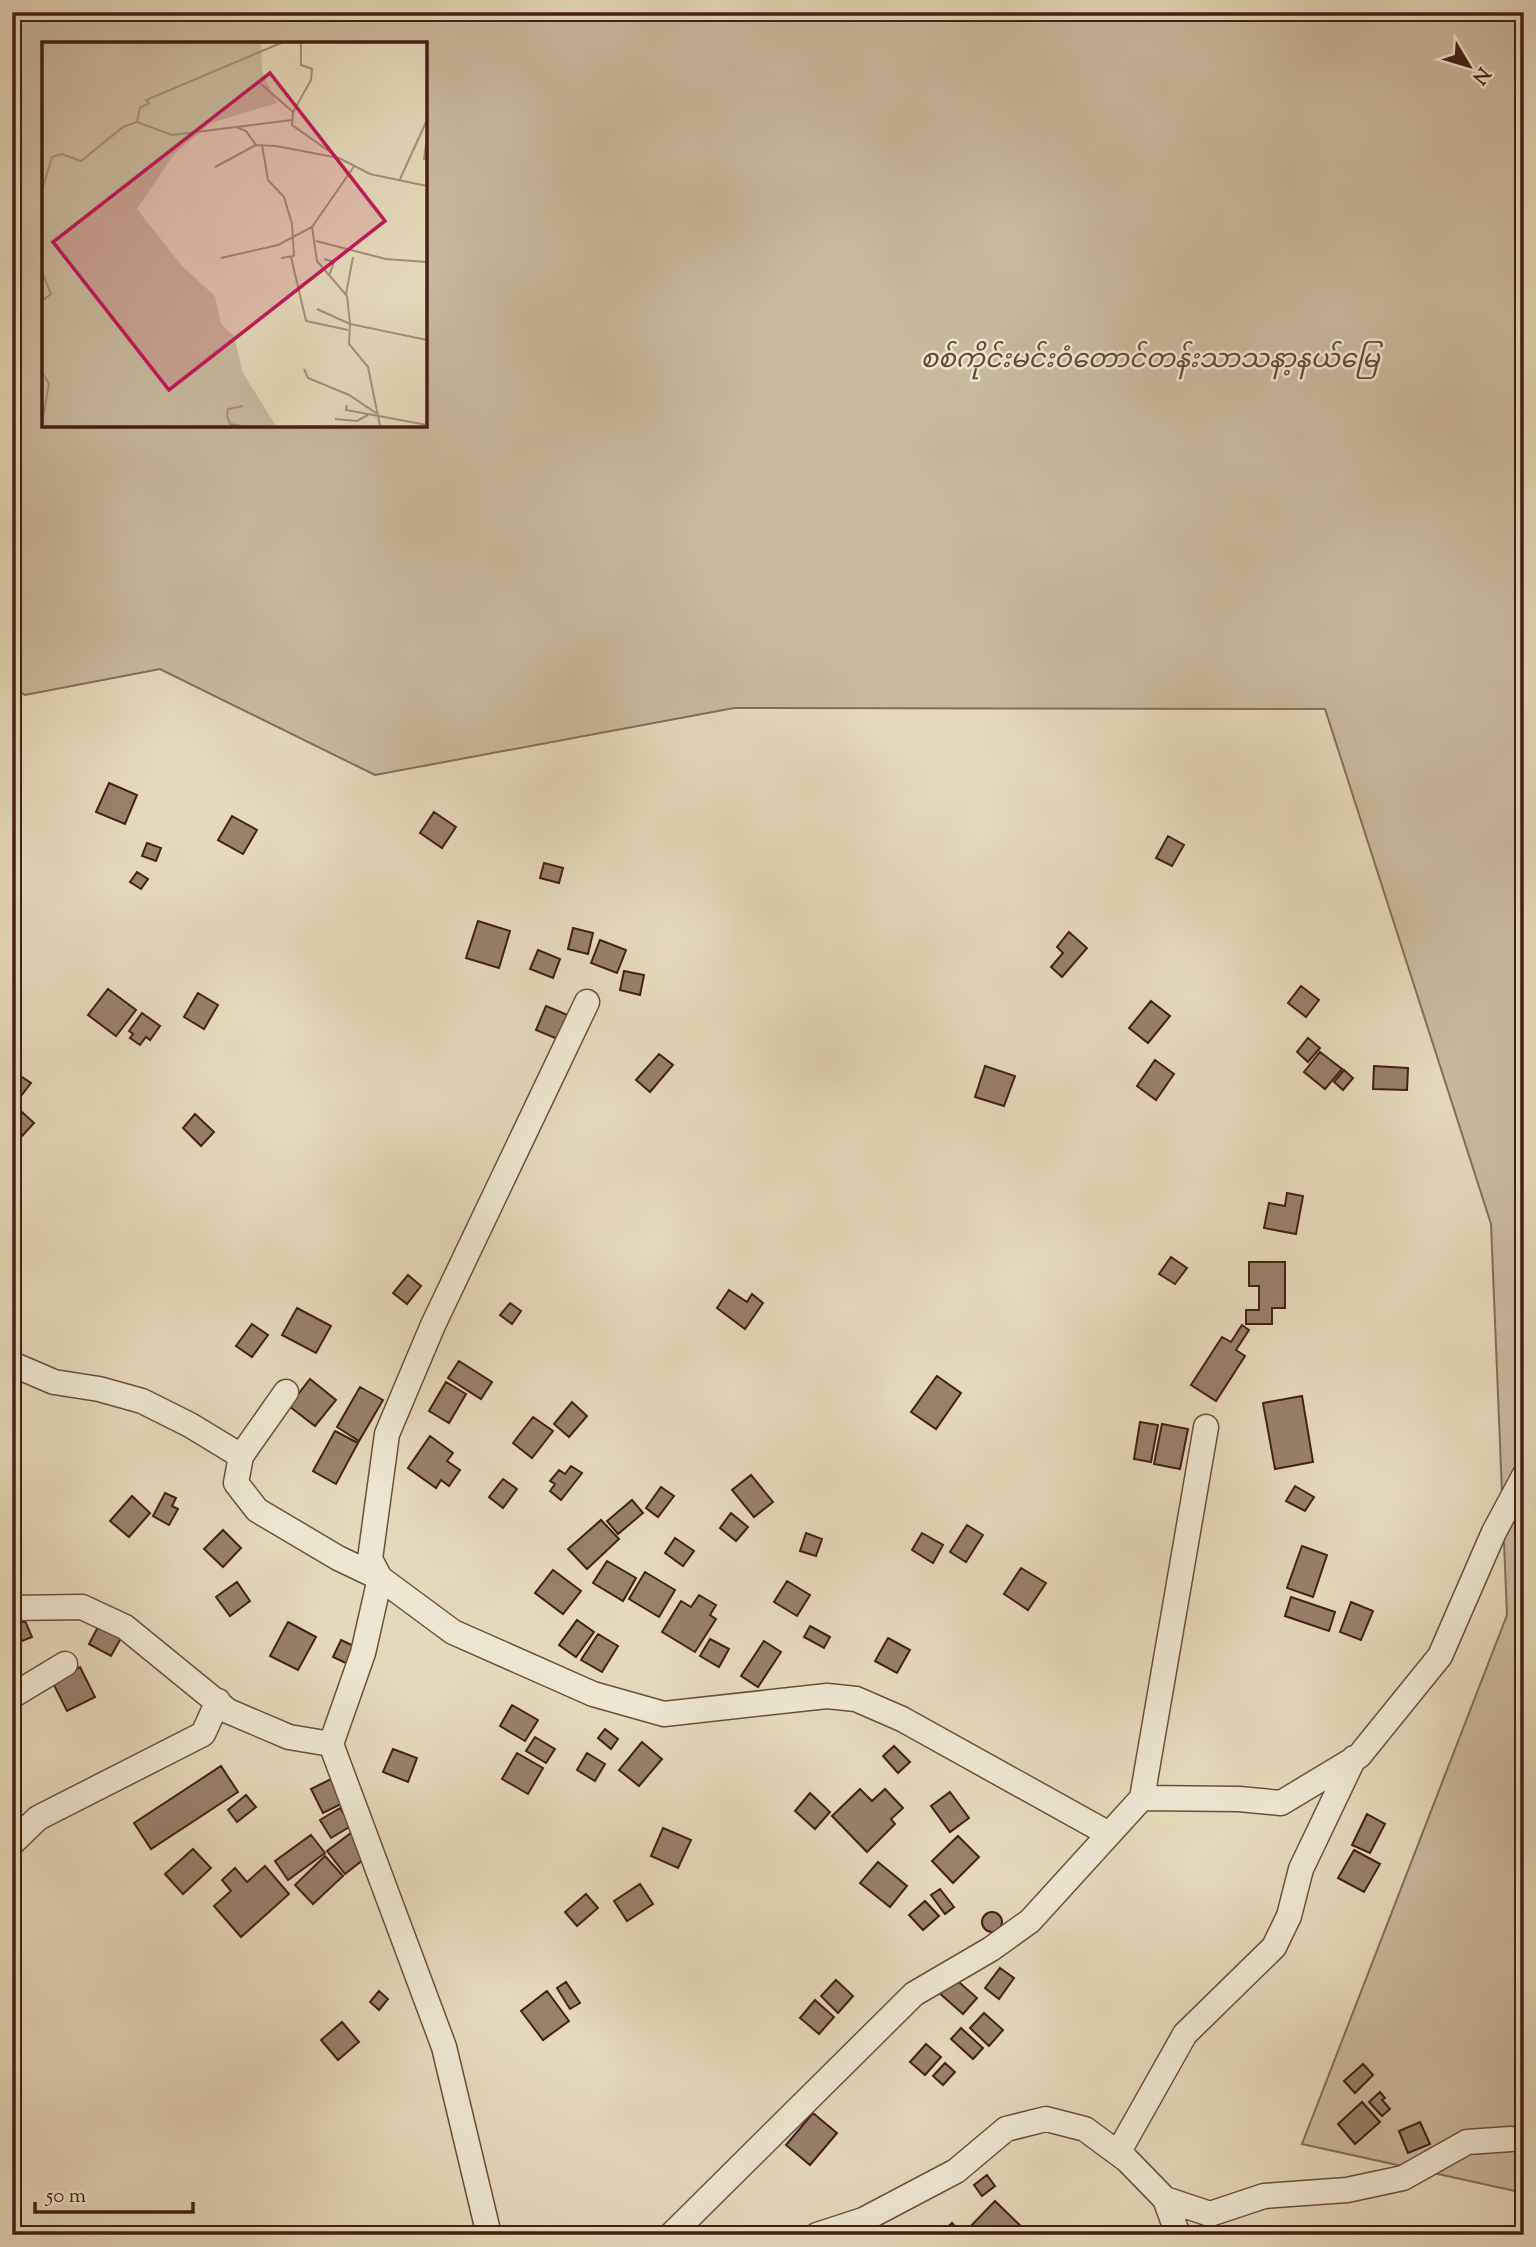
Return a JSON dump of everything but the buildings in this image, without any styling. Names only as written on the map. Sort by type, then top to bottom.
[{"type":"street","points":[[489,2235],[444,2048],[331,1744],[363,1653],[380,1578],[370,1559],[387,1434],[433,1325],[587,1002]]},
{"type":"street","points":[[12,1364],[54,1382],[142,1401],[190,1425],[241,1456]]},
{"type":"street","points":[[286,1392],[241,1456],[236,1483],[257,1510],[338,1558],[380,1578],[453,1632],[593,1694],[664,1714],[827,1696],[856,1699],[901,1719],[1109,1834]]},
{"type":"street","points":[[671,2235],[914,1994],[1030,1922],[1142,1798],[1206,1427]]},
{"type":"street","points":[[1142,1798],[1239,1799],[1281,1803],[1359,1756],[1440,1656],[1494,1532],[1524,1476]]},
{"type":"street","points":[[12,1608],[82,1607],[125,1627],[228,1711],[289,1737],[331,1744]]},
{"type":"street","points":[[12,1696],[65,1664]]},
{"type":"street","points":[[12,1843],[38,1818],[203,1734],[218,1702]]},
{"type":"street","points":[[1118,2153],[1185,2034],[1274,1947],[1289,1916],[1301,1869],[1354,1758]]},
{"type":"street","points":[[817,2235],[863,2220],[956,2171],[1006,2129],[1046,2119],[1084,2129],[1118,2153],[1166,2199],[1210,2214],[1264,2196],[1347,2190],[1403,2178],[1466,2142],[1511,2139]]},
{"type":"street","points":[[1166,2199],[1178,2235]]},
{"type":"green space","name":"စစ်ကိုင်းမင်းဝံတောင်တန်းသာသနာ့နယ်မြေ","points":[[12,12],[1524,12],[1524,2193],[1302,2144],[1507,1615],[1491,1224],[1325,709],[734,708],[375,775],[160,669],[25,695],[12,688]]}]
